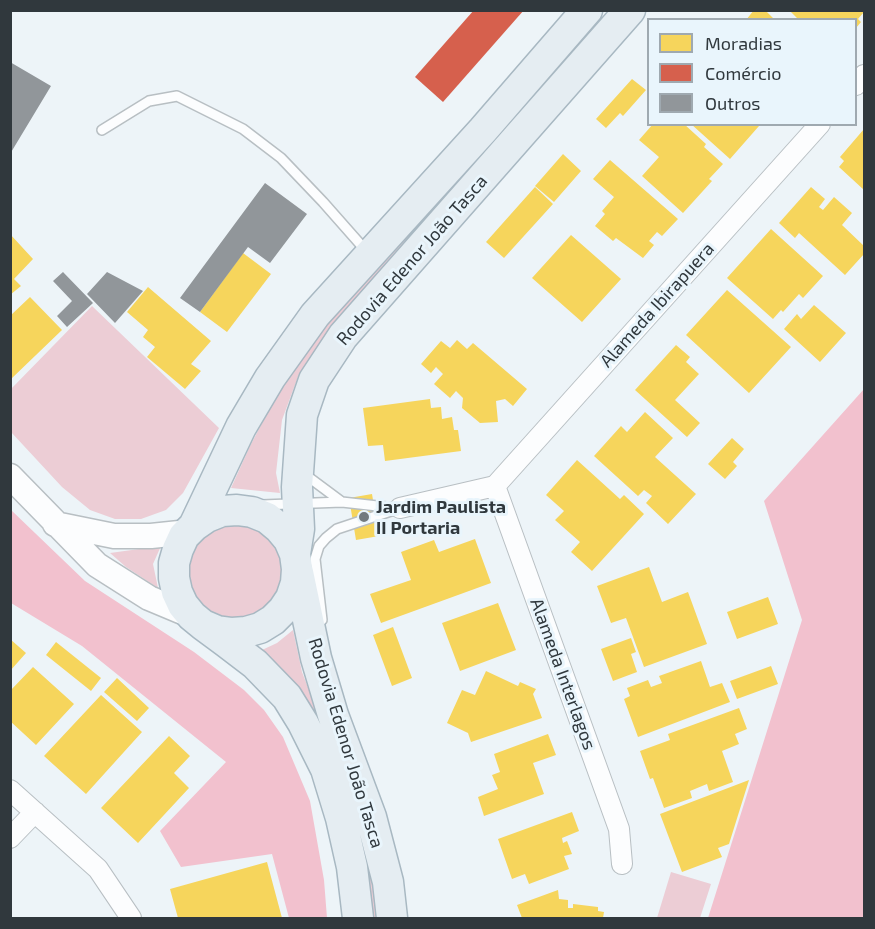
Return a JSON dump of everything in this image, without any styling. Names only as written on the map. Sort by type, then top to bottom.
[{"type":"main road","name":"Rodovia Edenor João Tasca","points":[[392,918],[388,882],[371,817],[333,715],[316,658],[296,561],[302,415],[314,380],[343,336],[508,151],[587,10]]},
{"type":"main road","name":"Rodovia Edenor João Tasca","points":[[191,529],[241,428],[270,378],[315,315],[369,255],[554,72],[630,10]]},
{"type":"main road","points":[[237,510],[252,512],[267,518],[284,534],[296,561],[296,583],[284,610],[273,620],[260,628],[231,633],[217,631],[198,620],[183,605],[174,578],[174,563],[177,549],[191,529],[216,513],[237,510]]},
{"type":"main road","name":"Rodovia Edenor João Tasca","points":[[198,620],[255,664],[287,697],[303,723],[326,769],[341,818],[352,867],[358,918]]},
{"type":"street","name":"Alameda Ibirapuera","points":[[495,486],[818,126]]},
{"type":"street","points":[[10,476],[97,566],[149,598],[198,620]]},
{"type":"street","points":[[400,508],[495,486]]},
{"type":"street","name":"Alameda Interlagos","points":[[495,486],[619,829],[622,864]]},
{"type":"street","points":[[55,524],[114,536],[168,535],[191,529]]},
{"type":"street","points":[[10,790],[98,869],[131,918]]},
{"type":"street","points":[[10,838],[35,812]]},
{"type":"lane","points":[[102,130],[148,101],[177,96],[243,129],[281,158],[369,255]]},
{"type":"lane","points":[[300,471],[342,502]]},
{"type":"lane","points":[[237,510],[258,505],[342,502],[400,508]]},
{"type":"lane","points":[[316,658],[322,631],[315,559],[319,546],[337,529],[400,508]]},
{"type":"shaded area","points":[[485,143],[493,149],[323,340],[299,374],[282,420],[276,473],[280,493],[231,488],[290,370],[312,338]]},
{"type":"shaded area","points":[[92,306],[219,428],[183,493],[166,510],[141,519],[115,519],[90,510],[62,487],[11,432],[11,389]]},
{"type":"shaded area","points":[[864,389],[864,918],[708,918],[802,620],[764,501]]},
{"type":"shaded area","points":[[10,509],[85,581],[194,652],[244,690],[264,710],[283,737],[310,801],[324,880],[327,918],[289,918],[272,854],[181,867],[160,831],[226,762],[82,646],[11,603]]},
{"type":"shaded area","points":[[235,523],[253,527],[269,537],[279,553],[283,571],[279,589],[269,605],[253,615],[235,619],[217,615],[201,605],[191,589],[187,571],[191,553],[201,537],[217,527]]},
{"type":"shaded area","points":[[161,546],[153,564],[158,588],[126,567],[110,553]]},
{"type":"shaded area","points":[[293,630],[302,672],[344,782],[373,876],[377,918],[373,918],[368,882],[301,693],[262,650],[277,643]]},
{"type":"shaded area","points":[[671,872],[711,884],[700,918],[657,918]]},
{"type":"building: Moradias","points":[[754,10],[765,10],[773,18],[748,18]]},
{"type":"building: Moradias","points":[[789,10],[864,10],[858,19],[861,22],[857,27],[857,18],[797,18]]},
{"type":"building: Moradias","points":[[632,79],[646,90],[623,116],[620,113],[606,128],[596,119]]},
{"type":"building: Moradias","points":[[651,126],[686,126],[706,144],[704,147],[723,164],[709,179],[712,181],[683,213],[642,176],[659,157],[639,140]]},
{"type":"building: Moradias","points":[[693,126],[759,126],[730,159]]},
{"type":"building: Moradias","points":[[864,129],[864,190],[839,167],[844,161],[840,157]]},
{"type":"building: Moradias","points":[[563,154],[581,171],[554,202],[535,186]]},
{"type":"building: Moradias","points":[[610,160],[678,219],[662,236],[657,232],[649,241],[654,245],[643,258],[616,238],[613,241],[595,226],[605,214],[602,211],[614,197],[593,179]]},
{"type":"building: Moradias","points":[[535,187],[553,204],[504,258],[486,242]]},
{"type":"building: Moradias","points":[[811,187],[825,199],[819,207],[823,210],[834,197],[852,213],[842,225],[864,246],[864,254],[845,275],[799,233],[795,238],[779,223]]},
{"type":"building: Moradias","points":[[771,229],[823,276],[803,298],[799,294],[783,312],[781,310],[773,319],[727,278]]},
{"type":"building: Moradias","points":[[10,234],[33,259],[14,279],[21,286],[10,295]]},
{"type":"building: Moradias","points":[[571,235],[621,279],[582,322],[532,278]]},
{"type":"building: Moradias","points":[[243,253],[271,274],[227,332],[200,312]]},
{"type":"building: Moradias","points":[[148,287],[211,341],[191,364],[201,371],[185,389],[147,357],[155,347],[143,337],[148,330],[127,312]]},
{"type":"building: Moradias","points":[[727,290],[791,347],[749,393],[686,335]]},
{"type":"building: Moradias","points":[[30,297],[62,330],[10,380],[10,316]]},
{"type":"building: Moradias","points":[[814,305],[846,333],[820,362],[784,329],[797,314],[801,319]]},
{"type":"building: Moradias","points":[[457,340],[467,349],[473,343],[527,389],[513,406],[505,399],[496,401],[498,422],[480,423],[462,408],[463,398],[456,391],[450,398],[434,384],[443,374],[436,367],[431,373],[421,364],[441,341],[450,348]]},
{"type":"building: Moradias","points":[[676,345],[690,357],[686,362],[699,374],[675,400],[700,423],[687,437],[635,390]]},
{"type":"building: Moradias","points":[[430,399],[431,408],[441,407],[442,419],[452,417],[454,430],[458,430],[461,451],[385,461],[383,445],[368,446],[363,408]]},
{"type":"building: Moradias","points":[[645,412],[673,438],[655,457],[696,494],[668,524],[646,503],[652,496],[644,490],[638,496],[594,456],[621,426],[627,432]]},
{"type":"building: Moradias","points":[[732,438],[744,449],[733,462],[737,466],[725,479],[708,464]]},
{"type":"building: Moradias","points":[[577,460],[620,499],[624,495],[644,514],[592,571],[571,552],[580,542],[555,520],[564,511],[546,495]]},
{"type":"building: Moradias","name":"Jardim Paulista II Portaria","points":[[372,494],[379,536],[356,540],[349,498]]},
{"type":"building: Moradias","points":[[475,539],[491,583],[381,623],[370,594],[411,580],[401,552],[434,540],[439,552]]},
{"type":"building: Moradias","points":[[649,567],[662,602],[688,592],[707,644],[644,667],[626,618],[611,623],[597,586]]},
{"type":"building: Moradias","points":[[768,597],[778,624],[737,639],[727,612]]},
{"type":"building: Moradias","points":[[498,603],[516,650],[460,671],[442,623]]},
{"type":"building: Moradias","points":[[393,627],[412,678],[392,686],[373,635]]},
{"type":"building: Moradias","points":[[631,638],[636,652],[631,654],[637,672],[613,681],[601,649]]},
{"type":"building: Moradias","points":[[10,639],[26,653],[10,671]]},
{"type":"building: Moradias","points":[[56,642],[101,678],[91,691],[46,655]]},
{"type":"building: Moradias","points":[[701,661],[710,687],[722,683],[730,702],[638,737],[624,699],[630,696],[627,688],[648,680],[651,687],[662,683],[659,676]]},
{"type":"building: Moradias","points":[[771,666],[778,684],[737,699],[730,681]]},
{"type":"building: Moradias","points":[[33,667],[74,704],[36,745],[10,721],[10,691]]},
{"type":"building: Moradias","points":[[486,671],[518,686],[520,682],[536,689],[533,694],[542,718],[471,742],[468,733],[447,723],[462,690],[475,695]]},
{"type":"building: Moradias","points":[[117,678],[149,708],[137,721],[104,692]]},
{"type":"building: Moradias","points":[[101,695],[142,732],[86,794],[44,756]]},
{"type":"building: Moradias","points":[[739,708],[747,729],[735,734],[739,744],[722,751],[733,782],[709,791],[707,784],[690,791],[692,798],[664,808],[640,751],[670,740],[668,734]]},
{"type":"building: Moradias","points":[[548,734],[556,755],[533,763],[544,794],[484,816],[478,797],[498,789],[492,775],[500,772],[494,754]]},
{"type":"building: Moradias","points":[[169,736],[190,756],[174,773],[189,788],[138,843],[101,808]]},
{"type":"building: Moradias","points":[[749,780],[729,844],[718,848],[722,857],[682,872],[660,814]]},
{"type":"building: Moradias","points":[[572,812],[579,831],[562,838],[563,843],[567,841],[572,854],[564,856],[569,869],[529,884],[525,874],[512,879],[498,839]]},
{"type":"building: Moradias","points":[[267,862],[282,918],[178,918],[170,889]]},
{"type":"building: Moradias","points":[[558,890],[559,899],[568,900],[568,908],[573,908],[573,904],[598,907],[598,911],[604,912],[603,918],[522,918],[517,905]]},
{"type":"building: Comércio","points":[[474,10],[524,10],[443,102],[415,77]]},
{"type":"building: Outros","points":[[10,62],[51,86],[10,154]]},
{"type":"building: Outros","points":[[265,183],[307,214],[270,263],[248,247],[200,312],[180,298]]},
{"type":"building: Outros","points":[[63,272],[93,303],[67,327],[57,316],[72,301],[53,281]]},
{"type":"building: Outros","points":[[107,272],[143,291],[115,323],[87,294]]},
{"type":"place","name":"Jardim Paulista II Portaria","points":[[364,517]]}]
